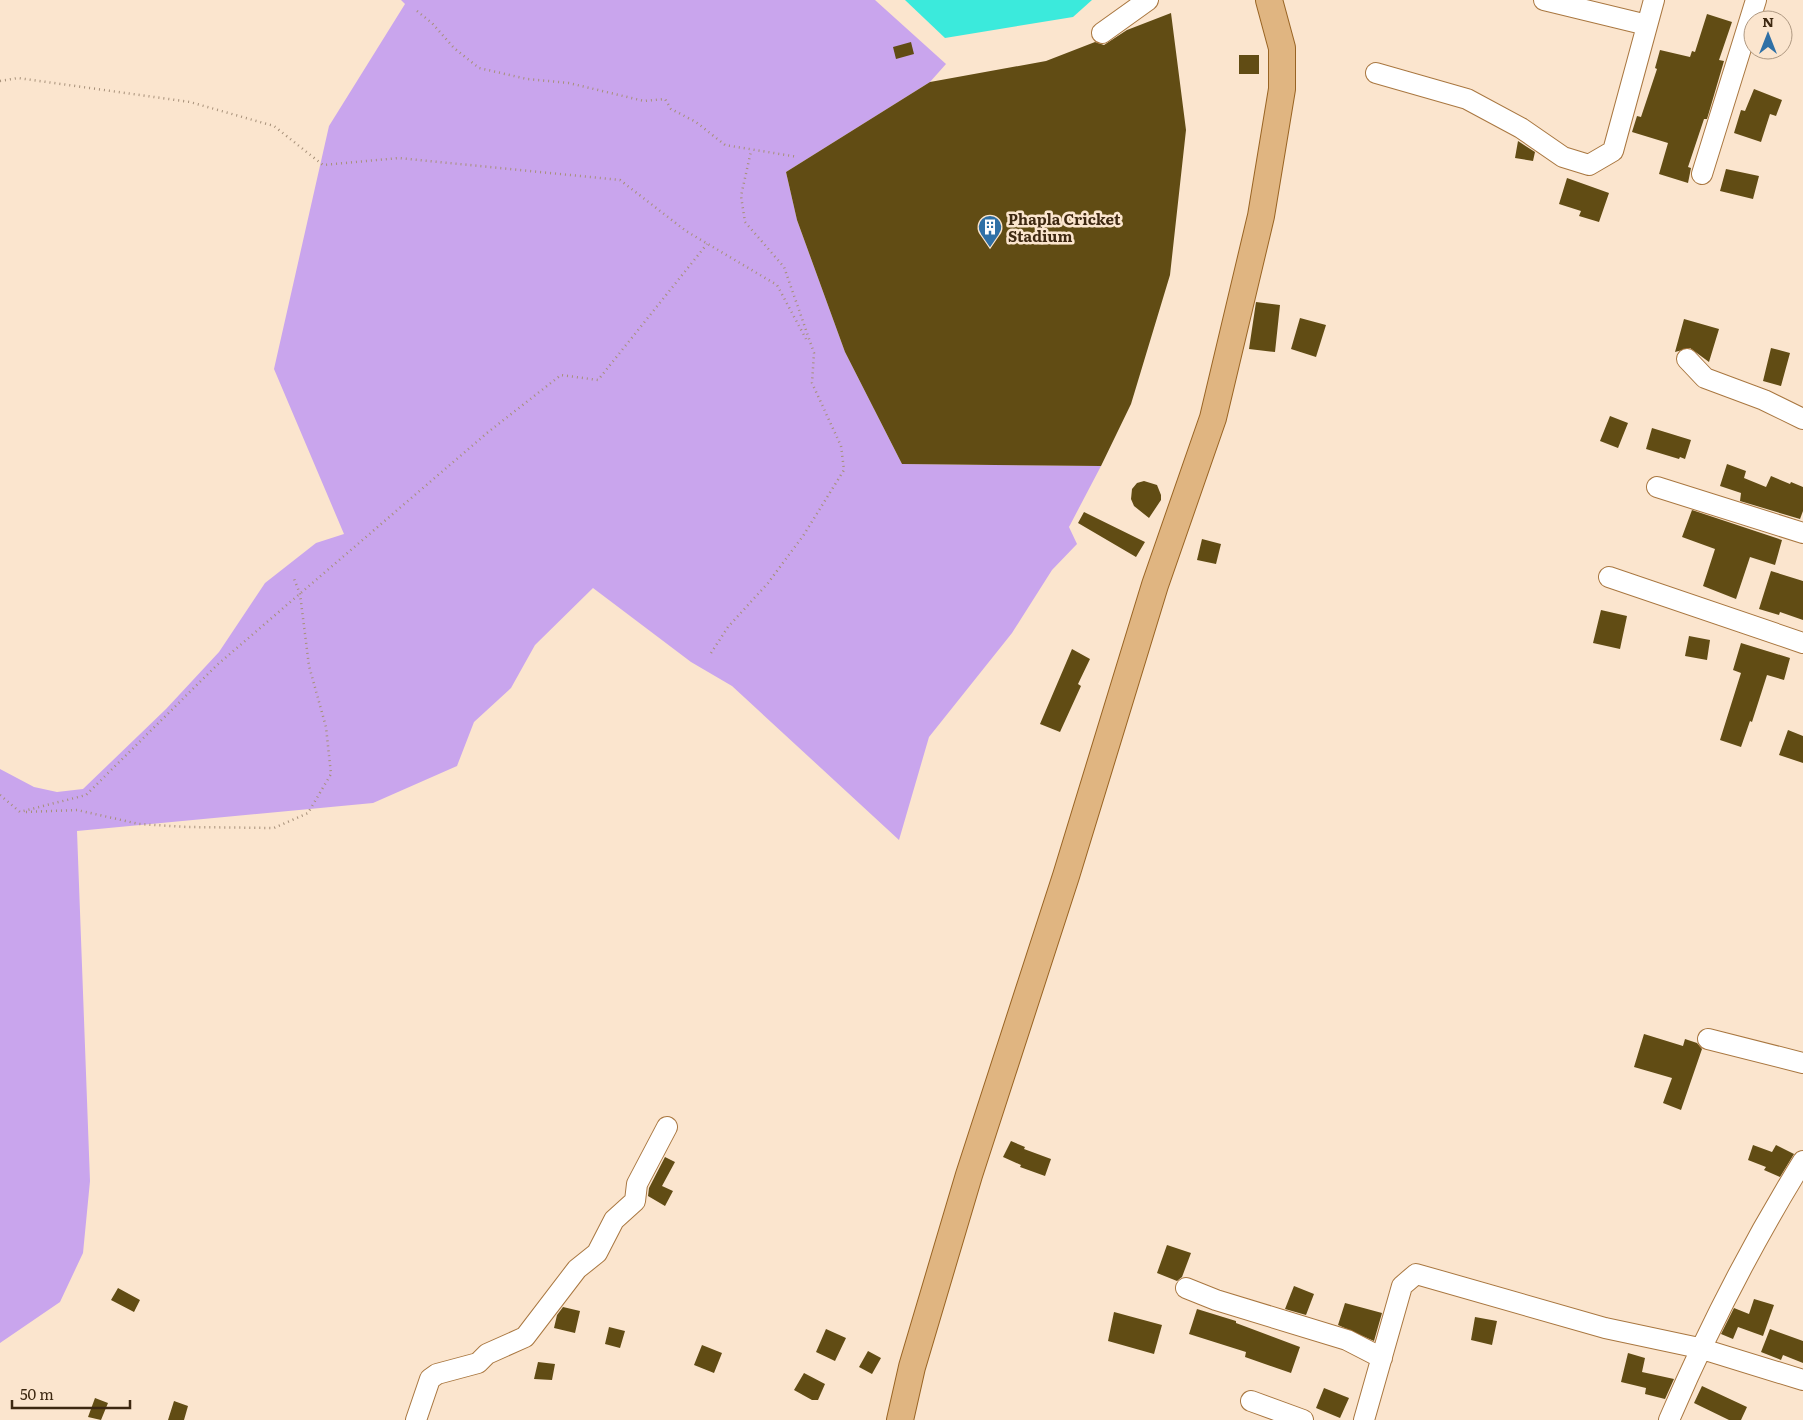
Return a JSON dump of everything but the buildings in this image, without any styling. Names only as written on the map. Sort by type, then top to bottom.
[{"type":"main road","points":[[900,1420],[912,1367],[969,1175],[1066,876],[1155,585],[1213,418],[1261,216],[1282,89],[1282,48],[1269,0]]},
{"type":"street","points":[[1102,32],[1148,0]]},
{"type":"street","points":[[1544,0],[1648,25]]},
{"type":"street","points":[[1376,73],[1467,99],[1520,128],[1563,157],[1589,165],[1613,151],[1654,0]]},
{"type":"street","points":[[1702,174],[1756,0]]},
{"type":"street","points":[[1687,359],[1705,378],[1764,400],[1803,419]]},
{"type":"street","points":[[1657,487],[1803,533]]},
{"type":"street","points":[[1609,576],[1803,644]]},
{"type":"street","points":[[1708,1038],[1803,1063]]},
{"type":"street","points":[[416,1420],[430,1379],[437,1374],[478,1363],[487,1354],[524,1336],[577,1269],[597,1253],[614,1220],[635,1201],[637,1184],[667,1126]]},
{"type":"street","points":[[1669,1420],[1699,1348],[1758,1235],[1803,1161]]},
{"type":"street","points":[[1364,1420],[1402,1286],[1416,1274],[1605,1328],[1699,1348],[1803,1380]]},
{"type":"street","points":[[1186,1288],[1216,1300],[1347,1340],[1382,1358]]},
{"type":"street","points":[[1251,1401],[1303,1420]]},
{"type":"path","points":[[417,11],[432,23],[454,48],[479,68],[527,79],[569,83],[644,101],[665,100],[672,109],[696,122],[725,145],[751,151],[798,157]]},
{"type":"path","points":[[0,81],[18,78],[190,102],[274,126],[323,165],[399,158],[620,180],[686,231],[777,285],[806,339]]},
{"type":"path","points":[[711,653],[728,627],[768,582],[803,536],[844,470],[841,446],[812,383],[814,353],[784,267],[745,222],[741,196],[751,151]]},
{"type":"path","points":[[20,812],[86,795],[217,665],[487,433],[561,375],[598,380],[707,244]]},
{"type":"path","points":[[0,795],[20,812],[77,810],[139,824],[187,827],[274,828],[308,813],[331,774],[326,727],[309,666],[300,594],[293,576]]},
{"type":"shaded area","points":[[401,0],[875,0],[946,64],[930,82],[786,172],[797,220],[845,352],[902,464],[1101,466],[1069,527],[1077,544],[1052,570],[1012,633],[929,737],[899,840],[732,686],[691,662],[593,588],[535,645],[511,688],[474,722],[457,766],[373,803],[77,831],[90,1181],[83,1253],[60,1302],[0,1343],[0,769],[34,787],[57,792],[83,789],[166,709],[219,652],[265,583],[316,543],[344,534],[274,369],[329,126],[405,4]]},
{"type":"water","points":[[905,0],[1092,0],[1073,17],[945,38]]},
{"type":"place","name":"Phapla Cricket Stadium","points":[[990,248]]}]
